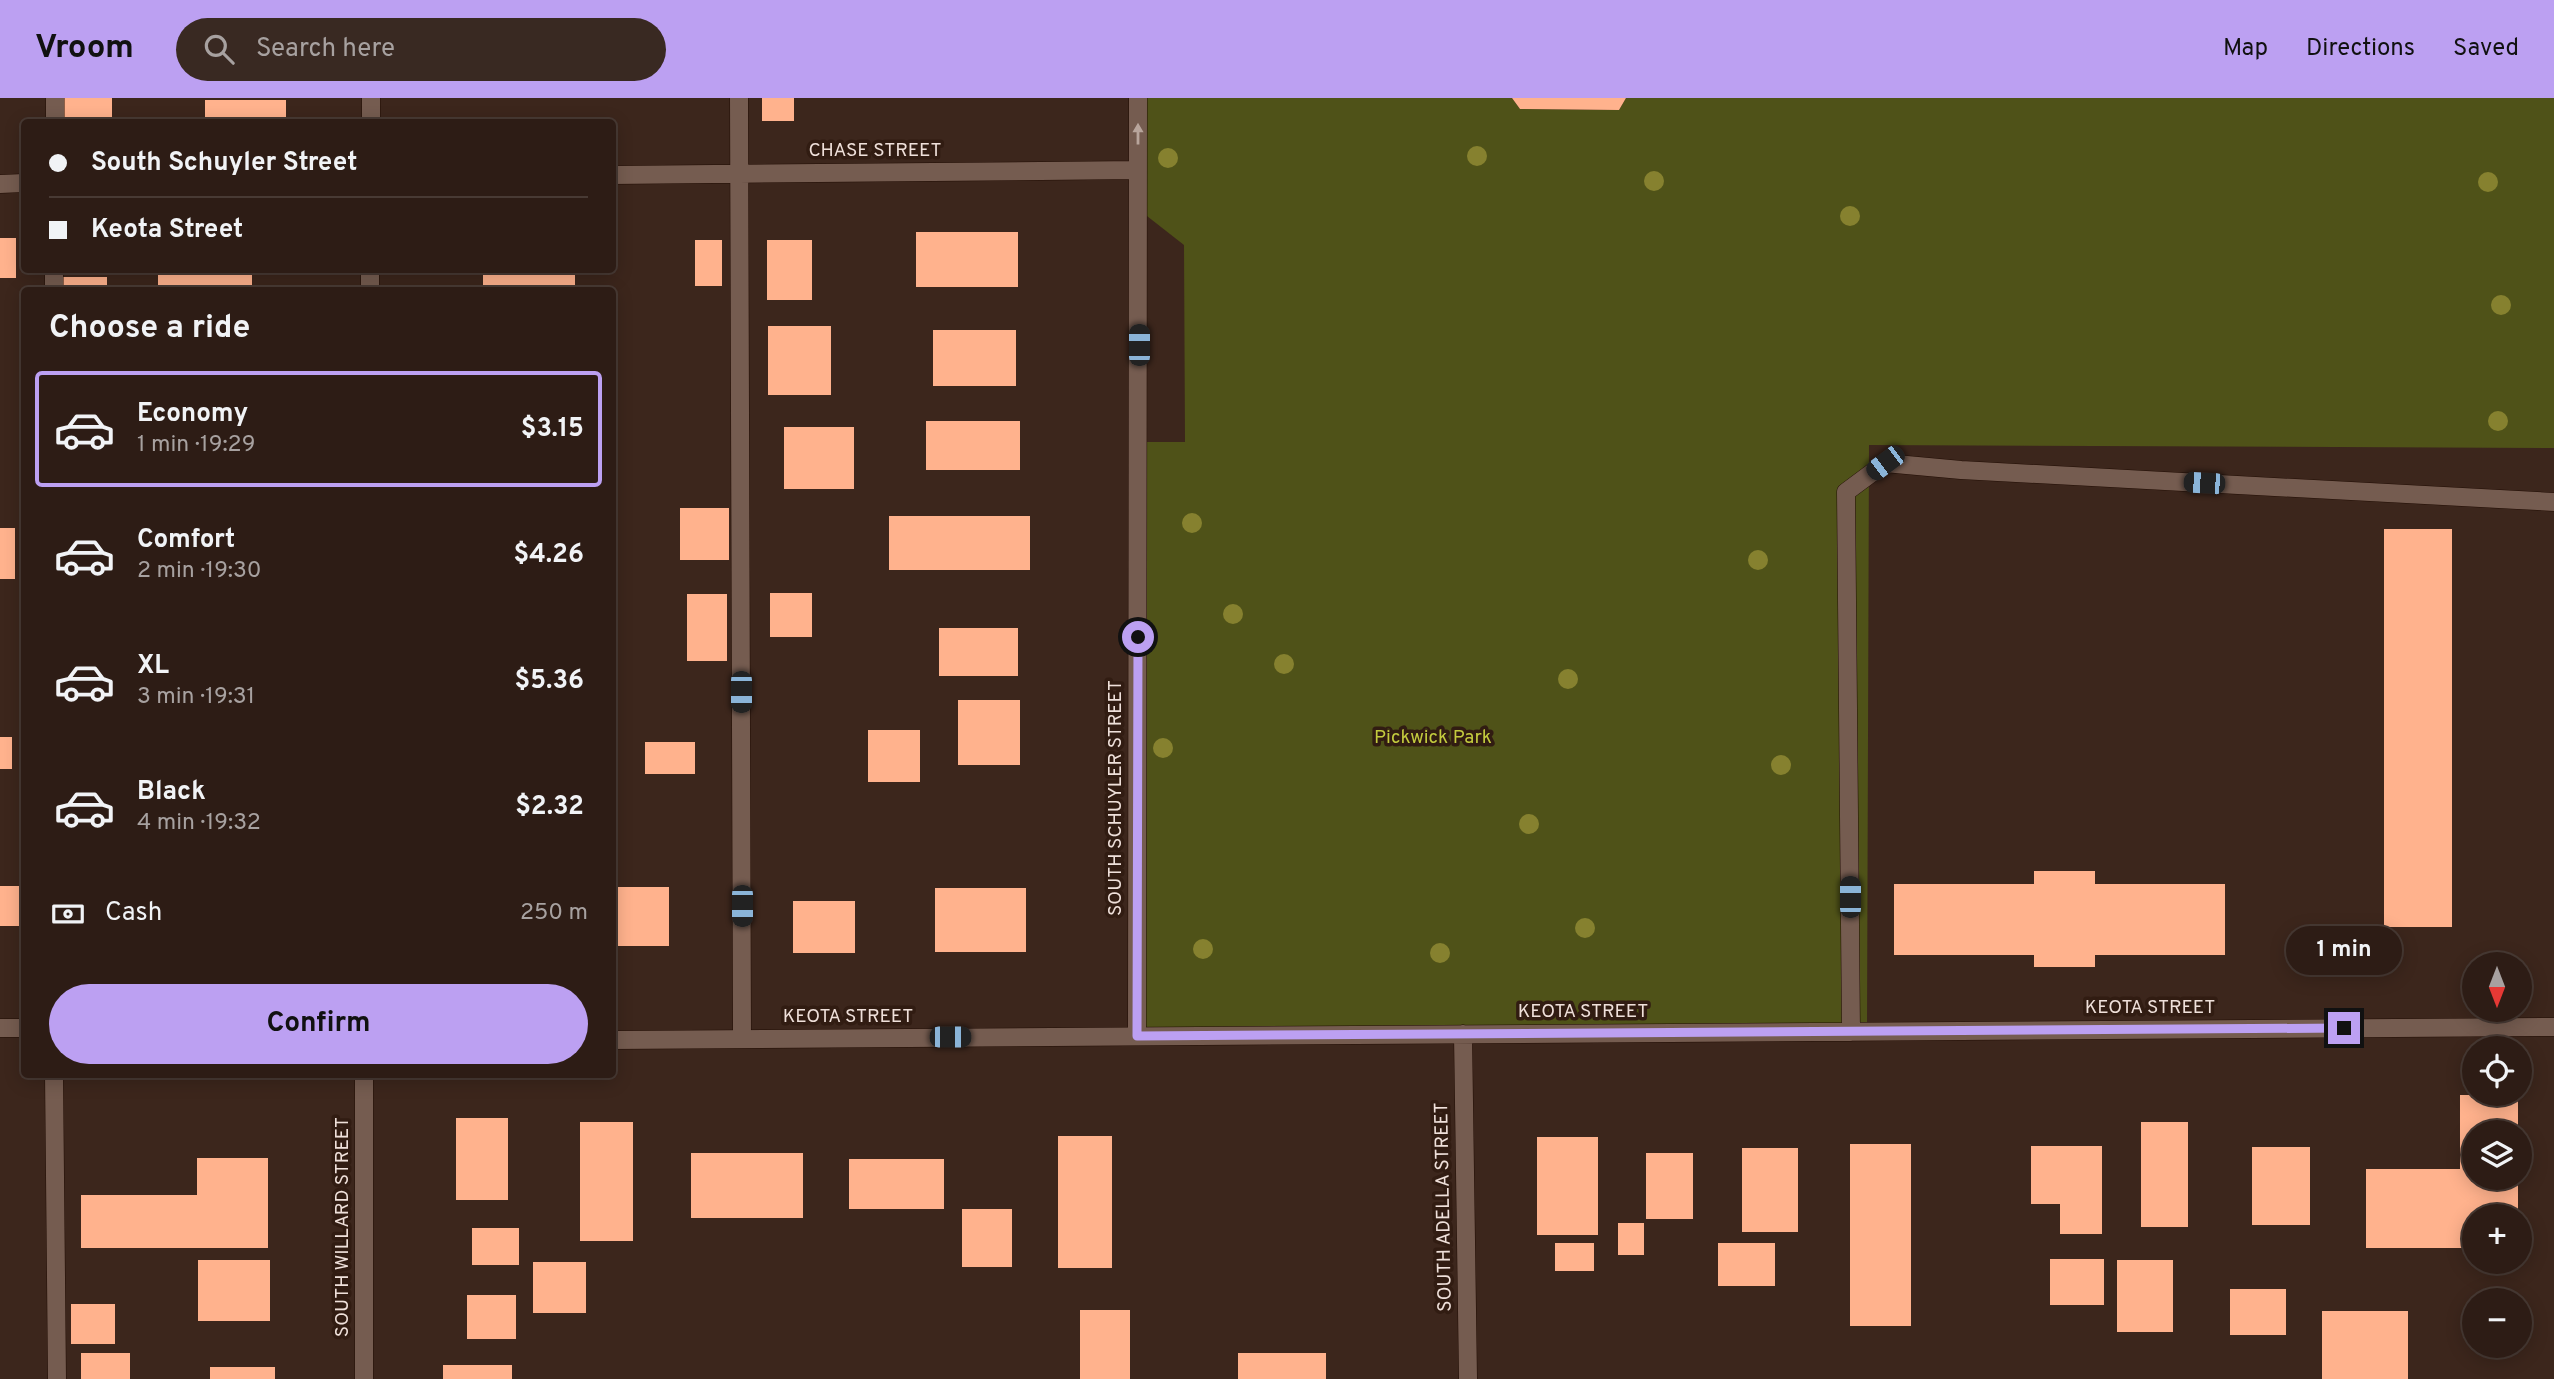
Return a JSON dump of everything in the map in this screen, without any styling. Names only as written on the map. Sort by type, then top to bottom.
[{"type":"street","points":[[55,98],[55,119]]},
{"type":"street","points":[[371,98],[371,119]]},
{"type":"street","points":[[739,98],[743,1039]]},
{"type":"street","name":"SOUTH SCHUYLER STREET","points":[[1137,1036],[1138,98]]},
{"type":"street","name":"CHASE STREET","points":[[616,174],[1138,170]]},
{"type":"street","points":[[0,184],[21,183]]},
{"type":"street","points":[[1851,1032],[1846,492],[1885,463],[1961,470],[2554,502]]},
{"type":"street","name":"KEOTA STREET","points":[[616,1040],[2554,1027]]},
{"type":"street","points":[[0,1028],[21,1028]]},
{"type":"street","name":"SOUTH ADELLA STREET","points":[[1463,1034],[1468,1379]]},
{"type":"street","points":[[54,1078],[57,1379]]},
{"type":"street","name":"SOUTH WILLARD STREET","points":[[363,1379],[364,1078]]},
{"type":"green space","name":"Pickwick Park","points":[[1138,98],[1512,98],[1520,109],[1619,110],[1626,98],[2554,98],[2554,448],[1869,445],[1867,1032],[1137,1036],[1139,442],[1185,442],[1184,245],[1138,209]]},
{"type":"building","points":[[64,98],[112,98],[112,119],[64,119]]},
{"type":"building","points":[[762,98],[794,98],[794,121],[762,121]]},
{"type":"building","points":[[1512,98],[1626,98],[1619,110],[1520,109]]},
{"type":"building","points":[[205,100],[286,100],[286,119],[205,119]]},
{"type":"building","points":[[916,232],[1018,232],[1018,287],[916,287]]},
{"type":"building","points":[[0,238],[16,238],[16,278],[0,278]]},
{"type":"building","points":[[695,240],[722,240],[722,286],[695,286]]},
{"type":"building","points":[[767,240],[812,240],[812,300],[767,300]]},
{"type":"building","points":[[158,273],[252,273],[252,287],[158,287]]},
{"type":"building","points":[[483,273],[575,273],[575,287],[483,287]]},
{"type":"building","points":[[63,277],[107,277],[107,287],[63,287]]},
{"type":"building","points":[[768,326],[831,326],[831,395],[768,395]]},
{"type":"building","points":[[933,330],[1016,330],[1016,386],[933,386]]},
{"type":"building","points":[[926,421],[1020,421],[1020,470],[926,470]]},
{"type":"building","points":[[784,427],[854,427],[854,489],[784,489]]},
{"type":"building","points":[[680,508],[729,508],[729,560],[680,560]]},
{"type":"building","points":[[889,516],[1030,516],[1030,570],[889,570]]},
{"type":"building","points":[[0,528],[15,528],[15,579],[0,579]]},
{"type":"building","points":[[2384,529],[2452,529],[2452,927],[2384,927]]},
{"type":"building","points":[[770,593],[812,593],[812,637],[770,637]]},
{"type":"building","points":[[687,594],[727,594],[727,661],[687,661]]},
{"type":"building","points":[[939,628],[1018,628],[1018,676],[939,676]]},
{"type":"building","points":[[958,700],[1020,700],[1020,765],[958,765]]},
{"type":"building","points":[[868,730],[920,730],[920,782],[868,782]]},
{"type":"building","points":[[0,737],[12,737],[12,769],[0,769]]},
{"type":"building","points":[[645,742],[695,742],[695,774],[645,774]]},
{"type":"building","points":[[2034,871],[2095,871],[2095,884],[2225,884],[2225,955],[2095,955],[2095,967],[2034,967],[2034,955],[1894,955],[1894,884],[2034,884]]},
{"type":"building","points":[[0,886],[21,886],[21,926],[0,926]]},
{"type":"building","points":[[616,887],[669,887],[669,946],[616,946]]},
{"type":"building","points":[[935,888],[1026,888],[1026,952],[935,952]]},
{"type":"building","points":[[793,901],[855,901],[855,953],[793,953]]},
{"type":"building","points":[[2460,1095],[2462,1106],[2518,1106],[2518,1120],[2462,1120],[2462,1190],[2518,1190],[2518,1204],[2462,1204],[2462,1248],[2366,1248],[2366,1169],[2460,1169]]},
{"type":"building","points":[[456,1118],[508,1118],[508,1200],[456,1200]]},
{"type":"building","points":[[580,1122],[633,1122],[633,1241],[580,1241]]},
{"type":"building","points":[[2141,1122],[2188,1122],[2188,1227],[2141,1227]]},
{"type":"building","points":[[1058,1136],[1112,1136],[1112,1268],[1058,1268]]},
{"type":"building","points":[[1537,1137],[1598,1137],[1598,1235],[1537,1235]]},
{"type":"building","points":[[1850,1144],[1911,1144],[1911,1326],[1850,1326]]},
{"type":"building","points":[[2031,1146],[2102,1146],[2102,1234],[2060,1234],[2060,1204],[2031,1204]]},
{"type":"building","points":[[2252,1147],[2310,1147],[2310,1225],[2252,1225]]},
{"type":"building","points":[[1742,1148],[1798,1148],[1798,1232],[1742,1232]]},
{"type":"building","points":[[691,1153],[803,1153],[803,1218],[691,1218]]},
{"type":"building","points":[[1646,1153],[1693,1153],[1693,1219],[1646,1219]]},
{"type":"building","points":[[197,1158],[268,1158],[268,1248],[81,1248],[81,1195],[197,1195]]},
{"type":"building","points":[[849,1159],[944,1159],[944,1209],[849,1209]]},
{"type":"building","points":[[962,1209],[1012,1209],[1012,1267],[962,1267]]},
{"type":"building","points":[[1618,1223],[1644,1223],[1644,1255],[1618,1255]]},
{"type":"building","points":[[472,1228],[519,1228],[519,1265],[472,1265]]},
{"type":"building","points":[[1555,1243],[1594,1243],[1594,1271],[1555,1271]]},
{"type":"building","points":[[1718,1243],[1775,1243],[1775,1286],[1718,1286]]},
{"type":"building","points":[[2050,1259],[2104,1259],[2104,1305],[2050,1305]]},
{"type":"building","points":[[198,1260],[270,1260],[270,1321],[198,1321]]},
{"type":"building","points":[[2117,1260],[2173,1260],[2173,1332],[2117,1332]]},
{"type":"building","points":[[533,1262],[586,1262],[586,1313],[533,1313]]},
{"type":"building","points":[[2230,1289],[2286,1289],[2286,1335],[2230,1335]]},
{"type":"building","points":[[467,1295],[516,1295],[516,1339],[467,1339]]},
{"type":"building","points":[[71,1304],[115,1304],[115,1344],[71,1344]]},
{"type":"building","points":[[1080,1310],[1130,1310],[1130,1379],[1080,1379]]},
{"type":"building","points":[[2322,1311],[2408,1311],[2408,1379],[2322,1379]]},
{"type":"building","points":[[81,1353],[130,1353],[130,1379],[81,1379]]},
{"type":"building","points":[[1238,1353],[1326,1353],[1326,1379],[1238,1379]]},
{"type":"building","points":[[443,1365],[512,1365],[512,1379],[443,1379]]},
{"type":"building","points":[[210,1367],[275,1367],[275,1379],[210,1379]]},
{"type":"route","points":[[1138,637],[1137,1036],[2344,1028]]}]
